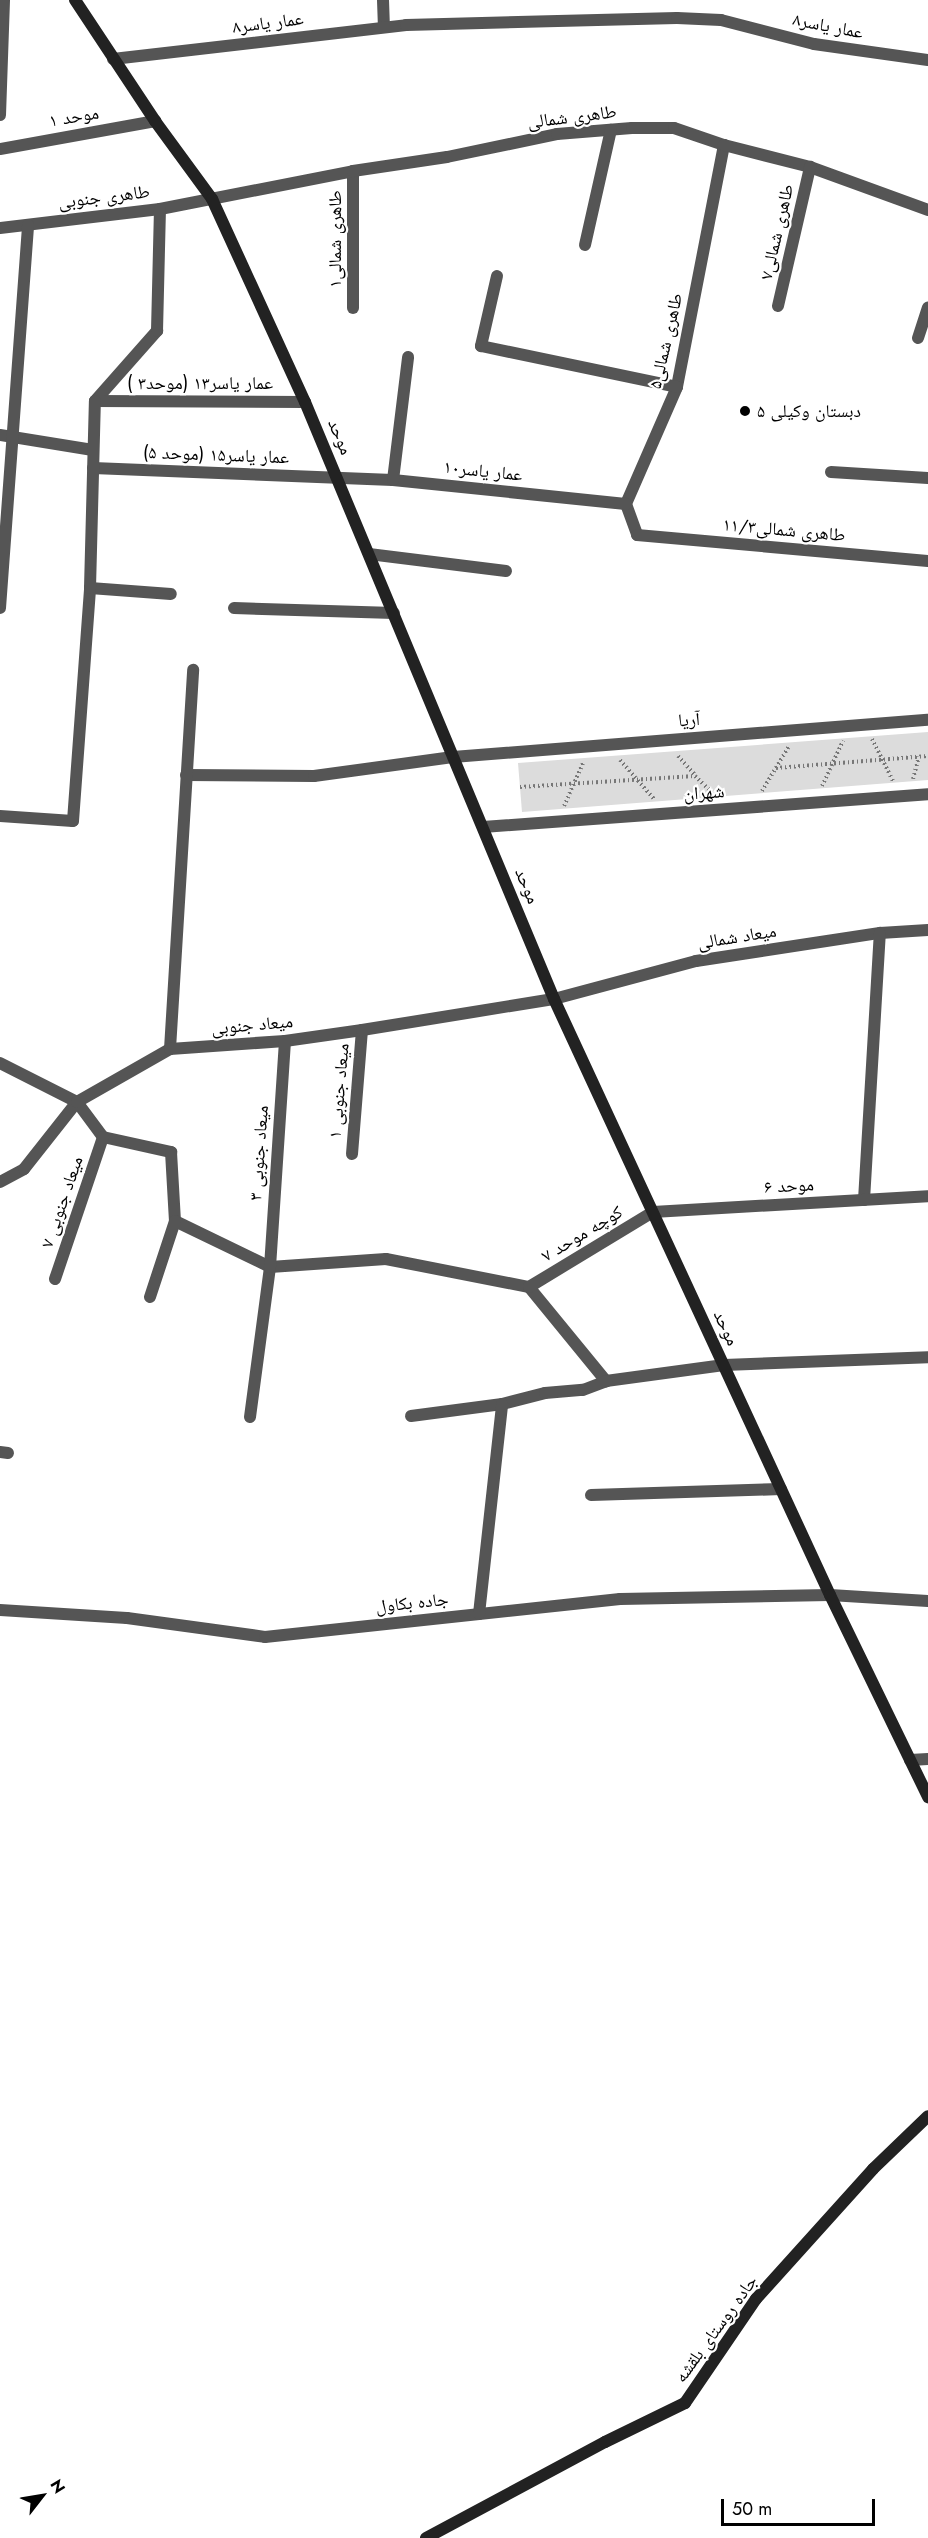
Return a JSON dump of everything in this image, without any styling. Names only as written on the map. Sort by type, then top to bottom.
[{"type":"street","points":[[0,115],[4,0]]},
{"type":"street","name":"موحد","points":[[75,0],[112,59],[212,199],[305,402],[554,999],[830,1595],[928,1797]]},
{"type":"street","points":[[383,0],[384,27]]},
{"type":"street","name":"عمار یاسر۸","points":[[112,59],[384,27],[677,18],[721,20],[814,44],[928,60]]},
{"type":"street","name":"موحد ۱","points":[[0,149],[155,121]]},
{"type":"street","name":"طاهری شمالی","points":[[212,199],[353,171],[447,158],[557,134],[674,128],[724,145],[810,167],[928,210]]},
{"type":"street","points":[[585,244],[611,130]]},
{"type":"street","name":"طاهری شمالی۵","points":[[626,504],[677,387],[724,145]]},
{"type":"street","name":"طاهری شمالی۷","points":[[778,306],[810,167]]},
{"type":"street","name":"طاهری شمالی۱","points":[[353,171],[353,308]]},
{"type":"street","name":"طاهری جنوبی","points":[[0,228],[160,209],[212,199]]},
{"type":"street","points":[[0,816],[73,821],[90,588],[94,400],[157,331],[160,209]]},
{"type":"street","points":[[0,608],[28,225]]},
{"type":"street","points":[[497,276],[481,346],[677,387]]},
{"type":"street","points":[[918,338],[928,308]]},
{"type":"street","points":[[393,480],[408,357]]},
{"type":"street","name":"عمار یاسر۱۳ (موحد۳ )","points":[[94,400],[305,402]]},
{"type":"street","points":[[0,435],[93,450]]},
{"type":"street","name":"عمار یاسر۱۵ (موحد ۵)","points":[[93,468],[337,477]]},
{"type":"street","points":[[831,472],[928,478]]},
{"type":"street","name":"عمار یاسر۱۰","points":[[337,477],[393,480],[626,504]]},
{"type":"street","name":"طاهری شمالی۱۱/۳","points":[[626,504],[637,535],[928,561]]},
{"type":"street","points":[[369,554],[506,571]]},
{"type":"street","points":[[90,588],[171,594]]},
{"type":"street","points":[[234,608],[394,613]]},
{"type":"street","points":[[170,1049],[193,669]]},
{"type":"street","name":"آریا","points":[[186,775],[314,776],[453,757],[928,720]]},
{"type":"street","name":"شهران","points":[[483,827],[928,794]]},
{"type":"street","name":"میعاد شمالی","points":[[554,999],[696,961],[880,933],[928,930]]},
{"type":"street","points":[[864,1200],[880,933]]},
{"type":"street","name":"میعاد جنوبی","points":[[0,1182],[24,1169],[77,1102],[170,1049],[285,1041],[554,999]]},
{"type":"street","name":"میعاد جنوبی ۱","points":[[352,1154],[362,1030]]},
{"type":"street","name":"میعاد جنوبی ۳","points":[[250,1417],[270,1267],[285,1041]]},
{"type":"street","points":[[0,1063],[77,1102],[103,1137],[171,1152],[175,1221],[150,1297]]},
{"type":"street","name":"میعاد جنوبی ۷","points":[[55,1279],[103,1137]]},
{"type":"street","name":"موحد ۶","points":[[653,1212],[928,1196]]},
{"type":"street","name":"کوچه موحد ۷","points":[[529,1287],[653,1212]]},
{"type":"street","points":[[175,1221],[270,1267],[386,1259],[529,1287],[606,1381]]},
{"type":"street","points":[[411,1416],[502,1404],[545,1393],[584,1390],[606,1381],[724,1365],[928,1357]]},
{"type":"street","points":[[479,1614],[502,1404]]},
{"type":"street","points":[[591,1495],[781,1489]]},
{"type":"street","name":"جاده بکاول","points":[[0,1610],[127,1618],[266,1637],[620,1599],[830,1595],[928,1601]]},
{"type":"street","points":[[910,1760],[928,1759]]},
{"type":"street","name":"جاده روستای بلقشه","points":[[426,2538],[605,2442],[685,2403],[756,2300],[873,2169],[928,2116]]},
{"type":"path","points":[[864,725],[882,760],[905,796]]},
{"type":"path","points":[[815,803],[849,726]]},
{"type":"path","points":[[752,807],[799,730]]},
{"type":"path","points":[[665,740],[695,776],[728,809]]},
{"type":"path","points":[[608,745],[635,779],[667,813]]},
{"type":"path","points":[[556,822],[591,746]]},
{"type":"path","points":[[776,768],[928,756]]},
{"type":"path","points":[[905,796],[919,757]]},
{"type":"path","points":[[520,787],[695,776]]},
{"type":"shaded area","points":[[928,732],[928,780],[522,812],[518,763]]},
{"type":"place","name":"دبستان وکیلی ۵","points":[[745,411]]}]
